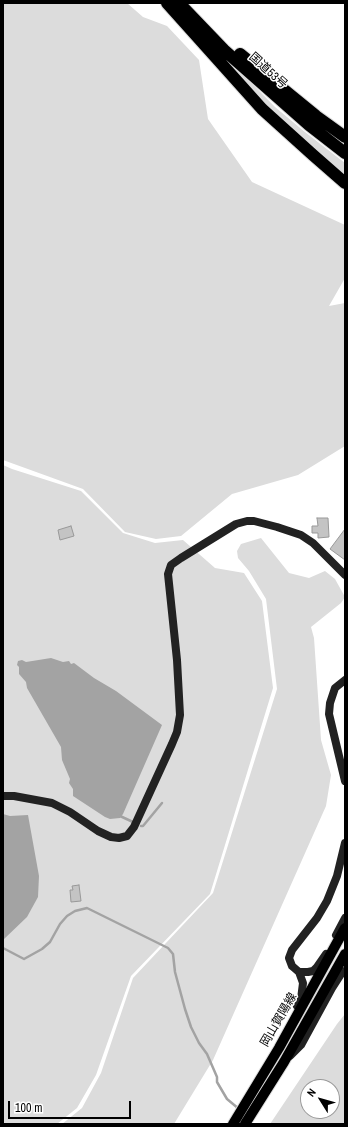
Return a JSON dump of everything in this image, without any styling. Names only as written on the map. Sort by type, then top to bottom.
[{"type":"highway","points":[[167,3],[262,109],[312,155],[345,182]]},
{"type":"highway","points":[[180,4],[272,81],[345,137]]},
{"type":"highway","name":"国道53号","points":[[180,4],[224,50],[266,88],[309,125],[345,153]]},
{"type":"main road","name":"岡山賀陽線","points":[[233,1124],[279,1048],[345,928]]},
{"type":"main road","name":"岡山賀陽線","points":[[245,1124],[284,1062],[345,954]]},
{"type":"street","points":[[3,796],[19,797],[52,803],[70,812],[98,831],[111,837],[119,838],[127,836],[134,827],[177,732],[180,715],[177,660],[168,574],[172,565],[181,558],[236,524],[254,521],[277,527],[301,536],[313,543],[345,575]]},
{"type":"street","points":[[345,680],[335,688],[330,703],[329,714],[345,781]]},
{"type":"street","points":[[345,843],[337,876],[327,901],[317,918],[292,950],[290,958],[292,966],[300,972],[308,972],[317,967],[345,918]]},
{"type":"street","points":[[284,1062],[301,1045],[332,988],[341,974],[345,971]]},
{"type":"street","points":[[279,1048],[288,1023],[301,999],[303,983],[300,972]]},
{"type":"shaded area","points":[[3,3],[127,3],[143,17],[167,26],[199,60],[208,119],[252,182],[345,225],[345,278],[329,306],[345,303],[345,446],[298,475],[232,494],[181,536],[156,539],[125,532],[83,489],[3,460]]},
{"type":"shaded area","points":[[222,53],[275,107],[345,163],[345,178],[271,111],[220,55]]},
{"type":"shaded area","points":[[3,465],[81,491],[123,533],[155,543],[183,540],[215,568],[244,573],[262,601],[273,688],[210,894],[131,976],[96,1075],[77,1108],[57,1124],[3,1124]]},
{"type":"shaded area","points":[[261,538],[289,573],[309,578],[325,571],[335,579],[345,597],[341,603],[311,627],[314,638],[321,740],[331,775],[326,806],[213,1060],[174,1124],[62,1124],[82,1108],[101,1073],[133,978],[213,893],[277,689],[266,599],[249,571],[238,558],[237,551],[241,544]]},
{"type":"shaded area","points":[[51,658],[63,662],[69,661],[71,664],[74,663],[94,678],[116,691],[162,725],[120,818],[110,819],[105,817],[73,796],[73,789],[69,783],[70,779],[62,760],[61,747],[27,688],[26,682],[19,674],[19,667],[17,665],[18,661],[22,660],[26,662]]},
{"type":"shaded area","points":[[3,814],[10,816],[28,815],[39,876],[38,897],[27,917],[3,940]]},
{"type":"shaded area","points":[[345,1014],[345,1124],[270,1124],[300,1079],[300,1119],[340,1119],[340,1079],[300,1079]]},
{"type":"building","points":[[317,518],[328,518],[329,537],[318,538],[318,533],[312,533],[312,526],[318,526]]},
{"type":"building","points":[[71,526],[74,536],[60,540],[58,530]]},
{"type":"building","points":[[345,529],[345,560],[330,549]]},
{"type":"building","points":[[79,885],[81,901],[71,902],[70,890],[73,890],[72,886]]},
{"type":"waterway","points":[[141,826],[143,826],[162,803]]},
{"type":"waterway","points":[[120,816],[133,822]]},
{"type":"waterway","points":[[3,948],[24,959],[42,949],[50,942],[60,924],[67,916],[75,911],[87,908],[168,948],[173,954],[175,972],[191,1027],[199,1043],[207,1054],[217,1077],[217,1082],[227,1099],[239,1109]]}]
